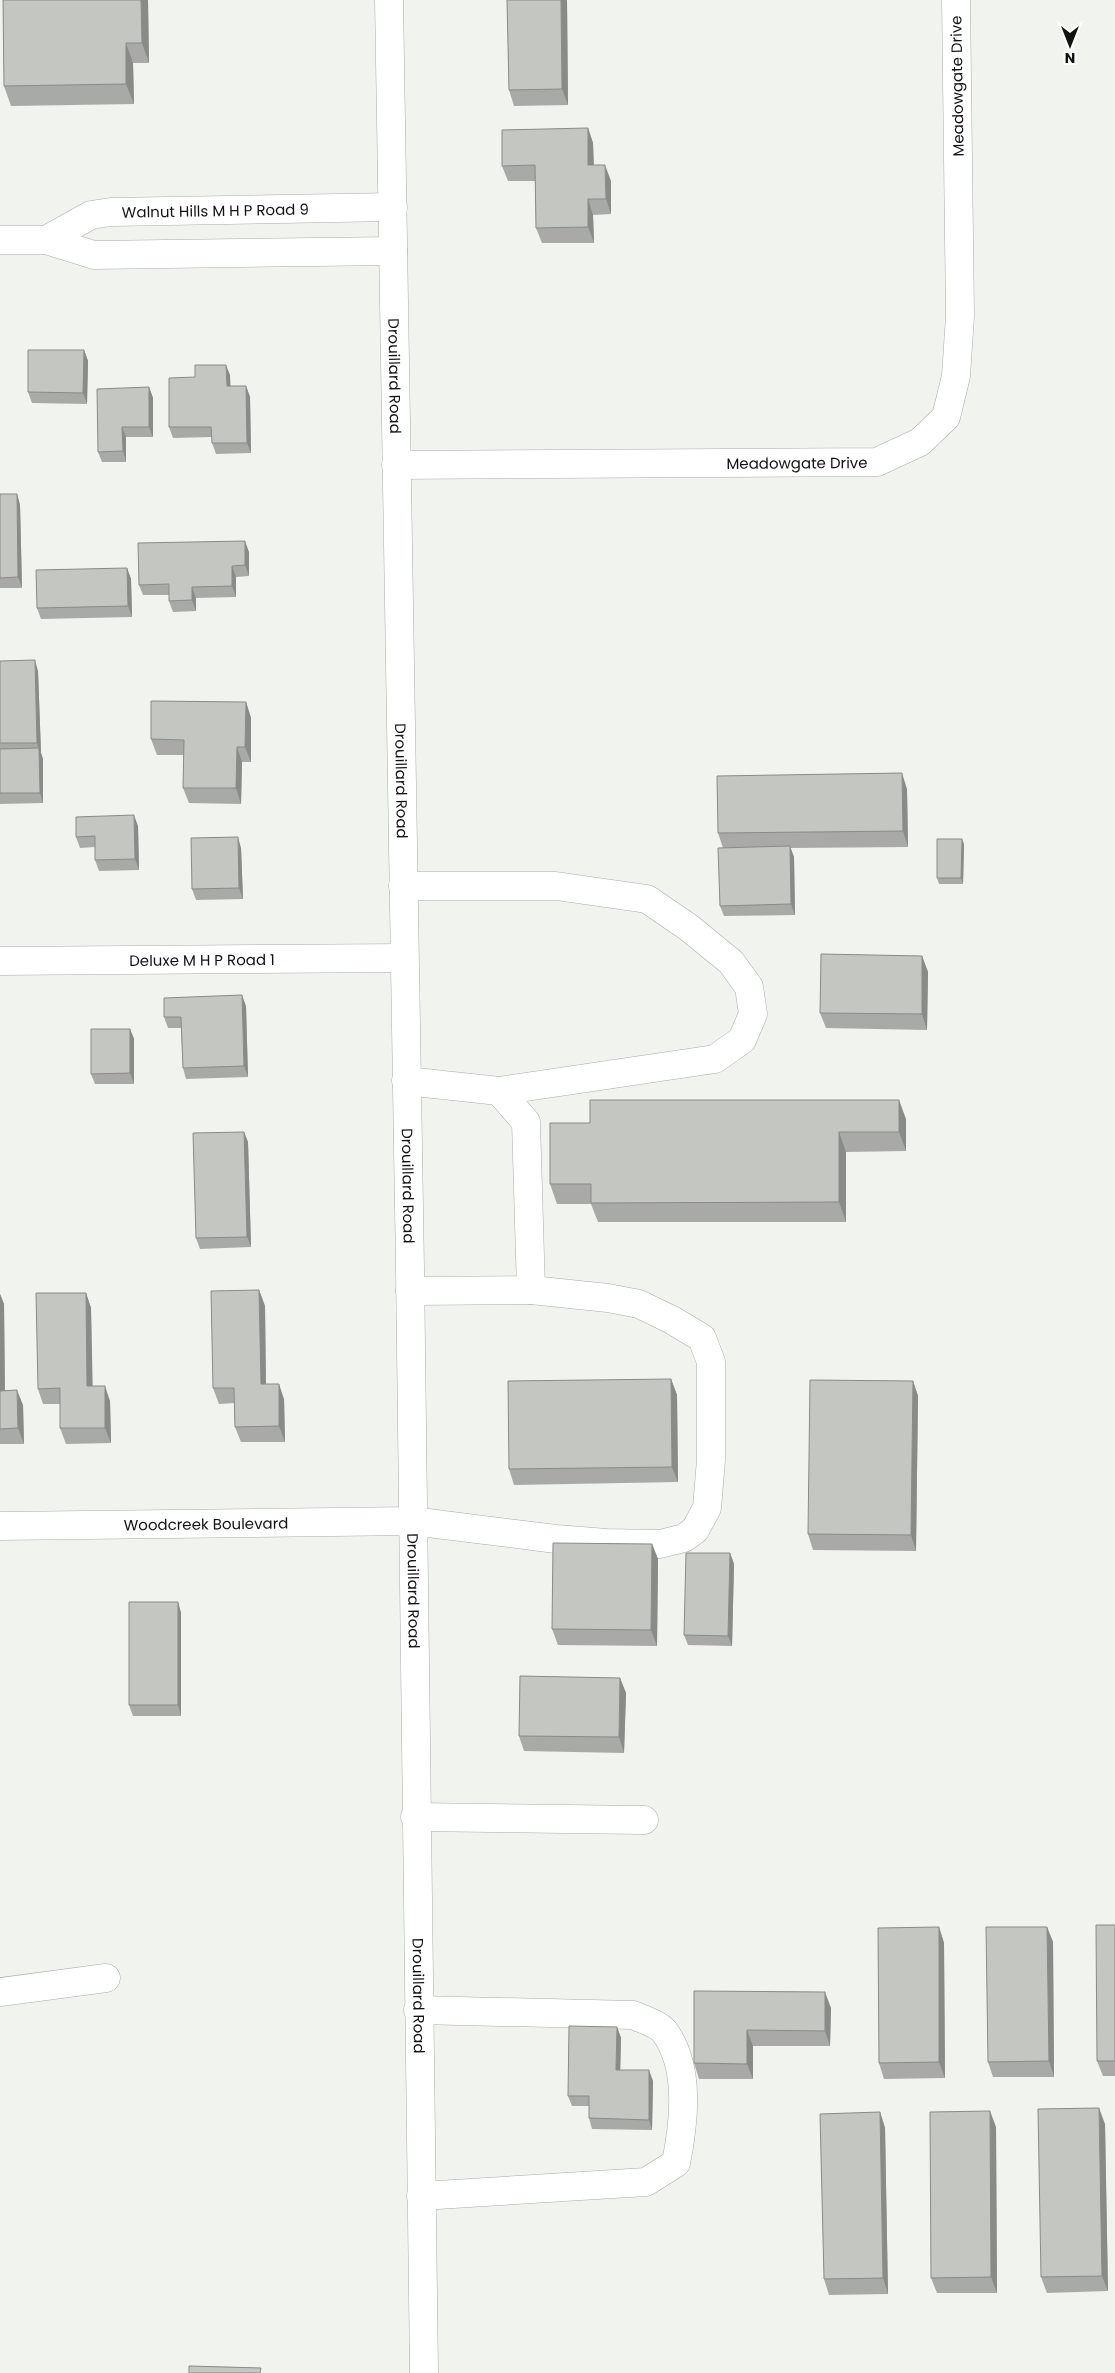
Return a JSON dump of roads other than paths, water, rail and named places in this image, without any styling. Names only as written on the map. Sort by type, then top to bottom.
[{"type":"street","name":"Drouillard Road","points":[[389,0],[410,1291],[415,1816],[424,2373]]},
{"type":"street","name":"Meadowgate Drive","points":[[396,466],[877,462],[920,442],[946,417],[956,376],[960,316],[956,0]]},
{"type":"street","name":"Walnut Hills M H P Road 9","points":[[46,240],[91,215],[111,212],[393,207]]},
{"type":"street","name":"Walnut Hills M H P Road 9","points":[[0,240],[46,240],[94,254],[393,251]]},
{"type":"street","points":[[403,886],[556,886],[647,899],[688,927],[731,962],[749,987],[754,1014],[742,1040],[715,1059],[499,1090],[406,1081]]},
{"type":"street","name":"Deluxe M H P Road 1","points":[[0,962],[404,958]]},
{"type":"street","points":[[499,1090],[526,1122],[531,1290]]},
{"type":"street","name":"Woodcreek Boulevard","points":[[0,1526],[412,1521],[556,1540],[660,1544],[684,1538],[695,1530],[708,1508],[711,1460],[711,1362],[702,1338],[672,1320],[639,1304],[608,1298],[531,1290],[410,1291]]},
{"type":"street","points":[[415,1816],[644,1820]]},
{"type":"street","points":[[0,1992],[106,1978]]},
{"type":"street","points":[[418,2010],[634,2015],[663,2030],[680,2061],[684,2126],[676,2163],[646,2182],[421,2196]]}]
